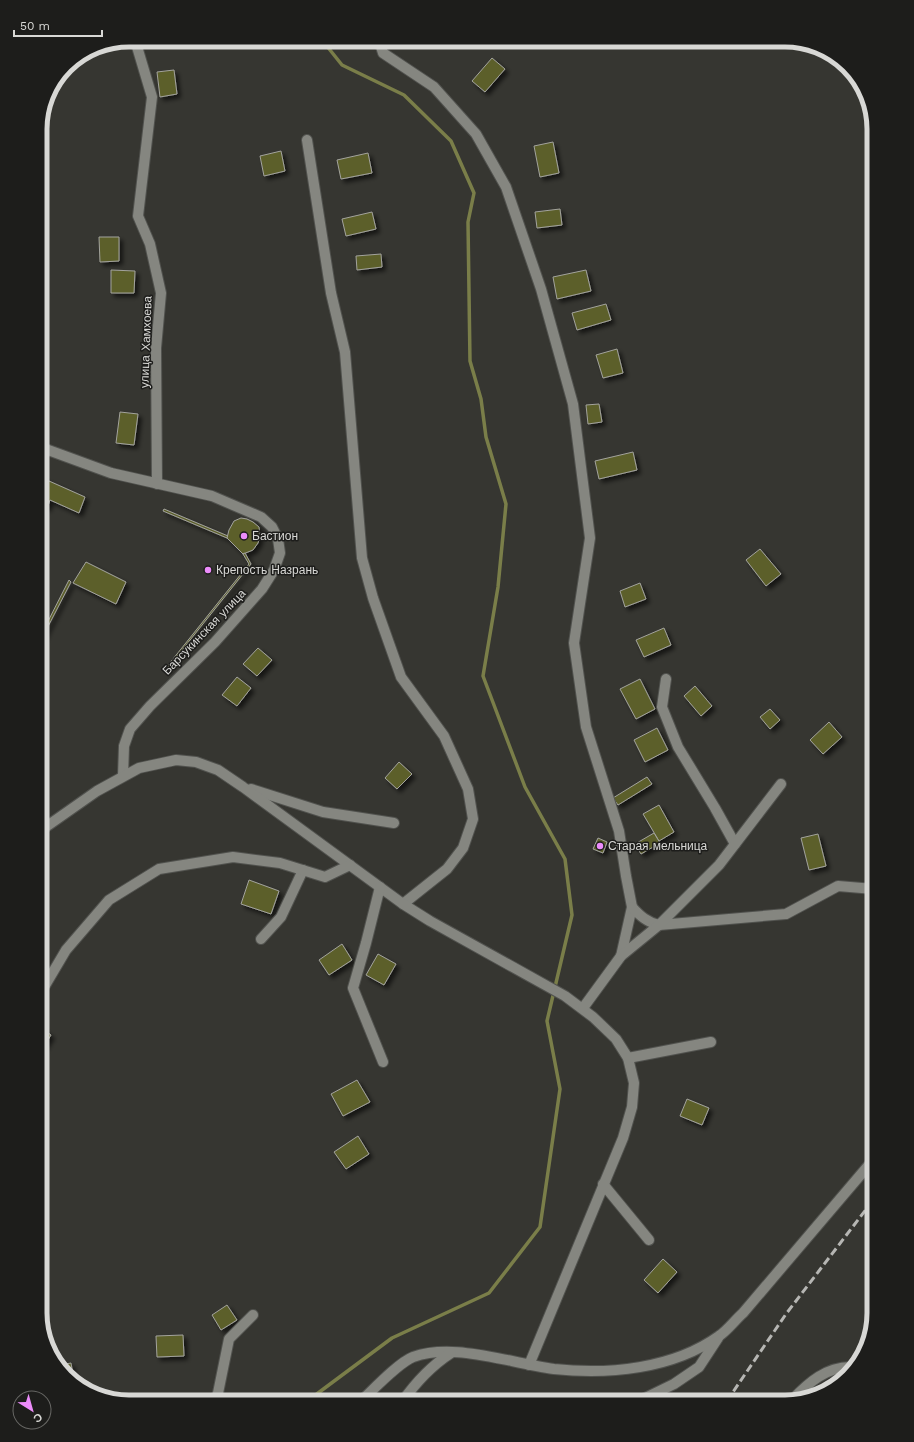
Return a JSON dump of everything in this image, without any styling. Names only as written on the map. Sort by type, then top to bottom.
[{"type":"street","name":"улица Хамхоева","points":[[137,47],[152,97],[138,216],[150,244],[161,293],[156,348],[156,484]]},
{"type":"street","points":[[382,47],[383,53],[434,87],[476,134],[506,187],[541,289],[573,404],[590,538],[574,643],[586,727],[619,831],[632,907],[621,956]]},
{"type":"street","points":[[307,140],[331,293],[345,352],[362,558],[373,598],[401,676],[444,736],[468,789],[473,819],[463,848],[447,869],[403,904]]},
{"type":"street","name":"Барсукинская улица","points":[[47,450],[110,473],[212,496],[248,510],[261,517],[272,528],[278,539],[280,553],[274,570],[262,589],[215,642],[150,706],[130,729],[124,746],[123,776]]},
{"type":"street","points":[[666,679],[662,707],[678,747],[735,844]]},
{"type":"street","points":[[47,826],[97,791],[139,768],[176,760],[196,762],[218,770],[403,904],[430,921],[565,996],[583,1008],[616,1039],[628,1058],[634,1084],[632,1107],[623,1138],[529,1364]]},
{"type":"street","points":[[583,1008],[621,956],[659,924],[718,865],[781,784]]},
{"type":"street","points":[[243,787],[323,812],[394,822]]},
{"type":"street","points":[[47,982],[66,950],[109,900],[159,869],[233,857],[280,863],[325,877],[350,865]]},
{"type":"street","points":[[261,939],[281,917],[303,870]]},
{"type":"street","points":[[632,907],[651,923],[659,924],[786,914],[838,886],[867,888]]},
{"type":"street","points":[[380,887],[353,988],[383,1062]]},
{"type":"street","points":[[628,1058],[711,1042]]},
{"type":"street","points":[[651,1395],[674,1384],[699,1367],[720,1336],[743,1313],[867,1167]]},
{"type":"street","points":[[603,1184],[649,1240]]},
{"type":"street","points":[[217,1395],[229,1339],[253,1315]]},
{"type":"street","points":[[367,1395],[393,1371],[412,1358],[431,1353],[452,1352],[553,1369],[582,1370],[640,1368],[693,1351],[720,1336]]},
{"type":"street","points":[[406,1395],[411,1388],[435,1363],[452,1352]]},
{"type":"street","points":[[798,1394],[804,1387],[829,1370],[847,1367]]},
{"type":"building","points":[[492,58],[505,69],[485,92],[472,81]]},
{"type":"building","points":[[174,70],[177,94],[160,97],[157,72]]},
{"type":"building","points":[[553,142],[559,173],[540,177],[534,146]]},
{"type":"building","points":[[281,151],[285,171],[264,176],[260,156]]},
{"type":"building","points":[[368,153],[372,173],[341,179],[337,160]]},
{"type":"building","points":[[560,209],[562,225],[537,228],[535,212]]},
{"type":"building","points":[[372,212],[376,229],[346,236],[342,219]]},
{"type":"building","points":[[99,237],[119,237],[119,261],[100,262]]},
{"type":"building","points":[[381,254],[382,267],[357,270],[356,256]]},
{"type":"building","points":[[111,270],[135,271],[134,293],[111,293]]},
{"type":"building","points":[[586,270],[591,291],[557,299],[553,277]]},
{"type":"building","points":[[606,304],[611,320],[577,330],[572,313]]},
{"type":"building","points":[[617,349],[623,373],[603,378],[596,355]]},
{"type":"building","points":[[599,404],[602,422],[588,424],[586,405]]},
{"type":"building","points":[[120,412],[138,414],[134,445],[116,443]]},
{"type":"building","points":[[633,452],[637,470],[599,479],[595,461]]},
{"type":"building","points":[[47,480],[85,497],[79,513],[50,500],[47,508]]},
{"type":"building","points":[[164,509],[228,536],[227,538],[163,511]]},
{"type":"building","name":"Бастион","points":[[241,518],[253,522],[259,527],[260,536],[258,543],[253,550],[243,554],[227,538],[234,521]]},
{"type":"building","points":[[760,549],[781,574],[766,586],[746,560]]},
{"type":"building","points":[[245,553],[251,564],[166,670],[165,669],[249,564],[243,554]]},
{"type":"building","points":[[86,562],[126,582],[116,604],[73,583]]},
{"type":"building","points":[[69,580],[71,582],[47,628],[47,623]]},
{"type":"building","points":[[640,583],[646,599],[625,607],[620,591]]},
{"type":"building","points":[[664,628],[671,645],[644,657],[636,640]]},
{"type":"building","points":[[258,648],[272,660],[257,676],[243,664]]},
{"type":"building","points":[[237,677],[251,688],[237,706],[222,695]]},
{"type":"building","points":[[640,679],[655,709],[636,719],[620,689]]},
{"type":"building","points":[[695,686],[712,706],[701,716],[684,696]]},
{"type":"building","points":[[770,709],[780,720],[770,729],[760,717]]},
{"type":"building","points":[[829,722],[842,737],[823,754],[810,740]]},
{"type":"building","points":[[657,728],[668,750],[645,762],[634,740]]},
{"type":"building","points":[[399,762],[412,774],[397,789],[385,778]]},
{"type":"building","points":[[647,777],[652,784],[618,805],[613,798]]},
{"type":"building","points":[[659,805],[674,832],[659,841],[643,814]]},
{"type":"building","points":[[654,833],[660,843],[641,854],[635,844]]},
{"type":"building","points":[[818,834],[826,866],[809,870],[801,838]]},
{"type":"building","name":"Старая мельница","points":[[598,838],[607,842],[603,853],[593,849]]},
{"type":"building","points":[[249,880],[279,891],[271,914],[241,904]]},
{"type":"building","points":[[342,944],[352,960],[329,975],[319,960]]},
{"type":"building","points":[[378,954],[396,964],[384,985],[366,975]]},
{"type":"building","points":[[47,1032],[51,1035],[47,1041]]},
{"type":"building","points":[[357,1080],[370,1102],[343,1116],[331,1094]]},
{"type":"building","points":[[687,1099],[709,1108],[702,1125],[680,1116]]},
{"type":"building","points":[[358,1136],[369,1154],[346,1169],[334,1152]]},
{"type":"building","points":[[663,1259],[677,1272],[658,1293],[644,1280]]},
{"type":"building","points":[[227,1305],[237,1320],[221,1330],[212,1315]]},
{"type":"building","points":[[183,1335],[184,1356],[157,1357],[156,1336]]},
{"type":"building","points":[[71,1363],[73,1373],[67,1367],[65,1364]]},
{"type":"waterway","points":[[315,1395],[392,1338],[489,1293],[540,1227],[560,1089],[547,1021],[572,915],[565,859],[525,787],[483,676],[498,587],[506,504],[486,437],[481,399],[470,361],[468,222],[474,193],[451,141],[404,95],[342,65],[328,47]]},
{"type":"railway","points":[[732,1395],[786,1314],[867,1208]]},
{"type":"place","name":"Бастион","points":[[244,536]]},
{"type":"place","name":"Крепость Назрань","points":[[208,570]]},
{"type":"place","name":"Старая мельница","points":[[600,846]]}]
